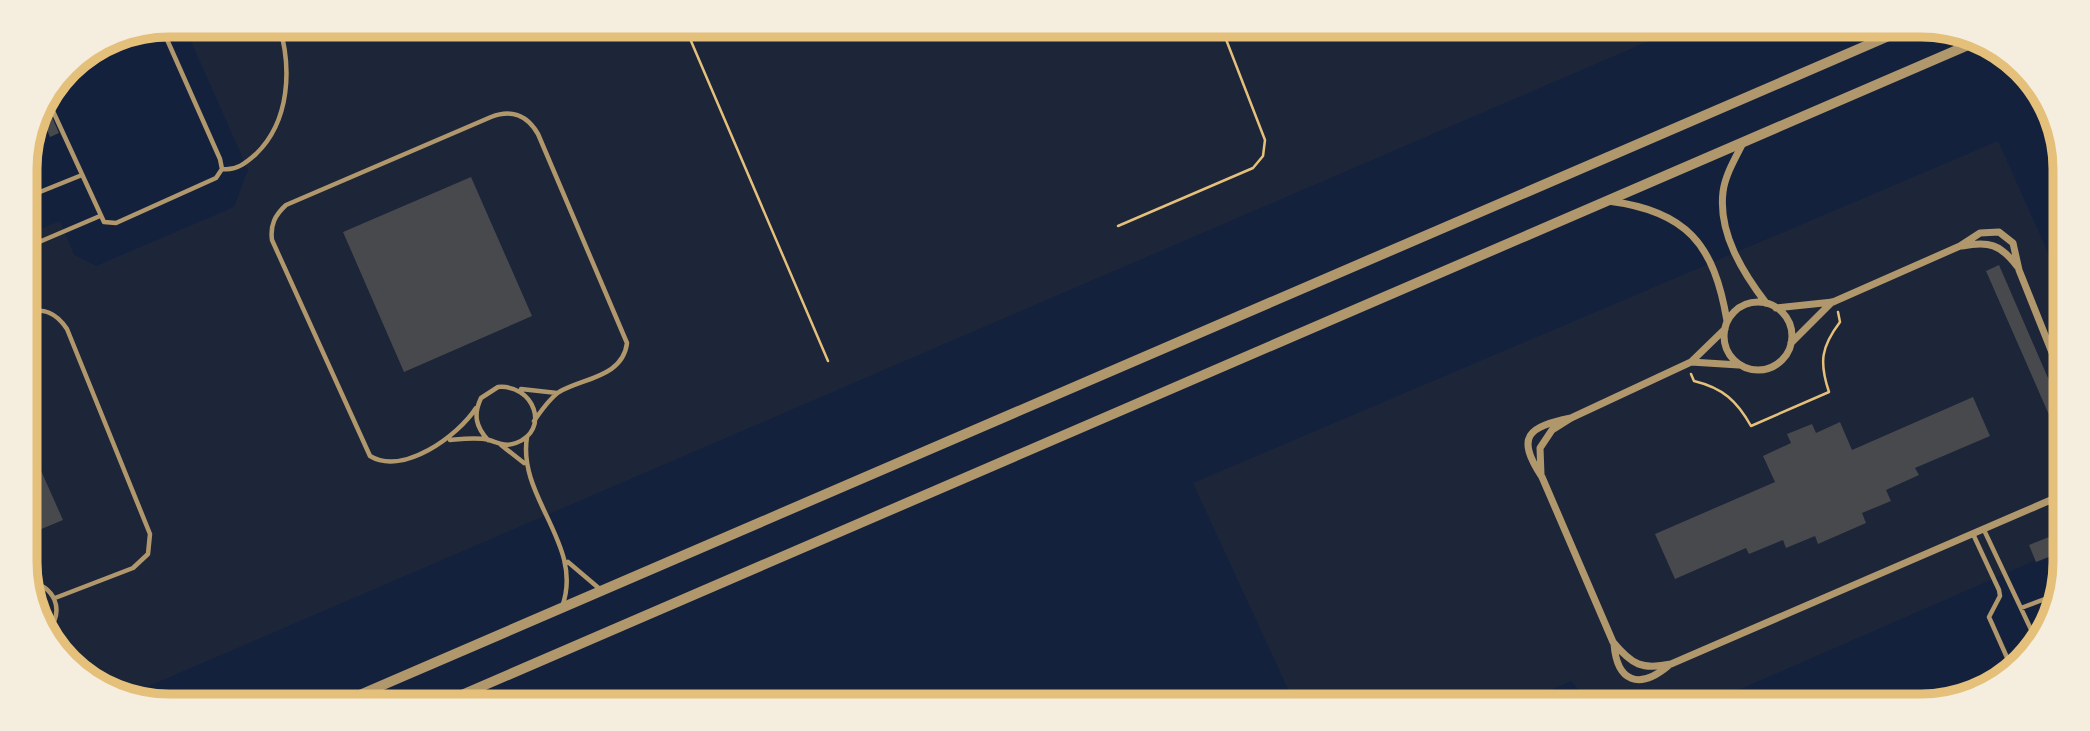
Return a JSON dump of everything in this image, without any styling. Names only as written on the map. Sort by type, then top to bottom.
[{"type":"street","points":[[362,694],[1886,37]]},
{"type":"street","points":[[464,694],[1968,45]]},
{"type":"street","points":[[1744,141],[1723,190],[1722,208],[1734,252],[1766,303]]},
{"type":"street","points":[[1604,200],[1657,210],[1691,233],[1718,282],[1727,349],[1740,365]]},
{"type":"street","points":[[1776,308],[1834,301],[1960,246],[1980,233],[1999,232],[2013,243],[2019,270],[2053,354]]},
{"type":"street","points":[[1960,246],[1991,243],[2001,248],[2019,270]]},
{"type":"street","points":[[1689,363],[1766,369],[1782,360],[1791,344],[1834,301]]},
{"type":"street","points":[[1791,344],[1789,324],[1776,308],[1766,303],[1748,304],[1732,314],[1726,326],[1689,363],[1571,418],[1542,425],[1528,439],[1527,453],[1542,477],[1614,642],[1619,667],[1632,679],[1651,679],[1671,664],[2053,499]]},
{"type":"street","points":[[1542,477],[1540,448],[1544,438],[1571,418]]},
{"type":"street","points":[[1614,642],[1631,662],[1641,667],[1671,664]]},
{"type":"lane","points":[[166,37],[222,169]]},
{"type":"lane","points":[[222,169],[237,168],[248,161],[271,134],[279,117],[286,91],[287,61],[282,37]]},
{"type":"lane","points":[[51,107],[104,222],[116,223],[216,178],[222,169]]},
{"type":"lane","points":[[525,464],[499,444],[488,440],[448,440],[397,462],[378,461],[370,456],[272,240],[273,220],[286,205],[502,113],[524,117],[538,134],[627,343],[623,358],[612,369],[558,393],[534,421],[527,436],[525,464],[567,562],[568,586],[561,608]]},
{"type":"lane","points":[[37,193],[82,174]]},
{"type":"lane","points":[[37,243],[100,216]]},
{"type":"lane","points":[[37,311],[52,313],[67,329],[150,534],[148,554],[133,568],[55,598]]},
{"type":"lane","points":[[448,440],[477,408],[488,391],[498,387],[558,393]]},
{"type":"lane","points":[[518,389],[532,402],[534,421]]},
{"type":"lane","points":[[477,408],[476,420],[480,431],[488,440]]},
{"type":"lane","points":[[499,444],[514,443],[527,436]]},
{"type":"lane","points":[[1983,528],[2033,633]]},
{"type":"lane","points":[[1972,533],[1999,590],[1999,599],[1989,617],[2009,661]]},
{"type":"lane","points":[[567,562],[601,590]]},
{"type":"lane","points":[[39,585],[48,589],[55,598],[53,625]]},
{"type":"lane","points":[[2021,608],[2049,597]]},
{"type":"path","points":[[689,37],[828,361]]},
{"type":"path","points":[[1118,226],[1253,167],[1263,156],[1265,140],[1225,37]]},
{"type":"path","points":[[1689,363],[1695,381],[1712,385],[1734,400],[1751,426],[1829,392],[1822,368],[1822,352],[1840,322],[1834,301]]},
{"type":"shaded area","points":[[189,37],[1658,37],[138,691],[134,690],[102,677],[75,656],[50,621],[39,588],[37,230],[60,221],[74,255],[96,266],[234,207],[248,170]]},
{"type":"shaded area","points":[[1998,141],[2053,264],[2053,553],[1729,694],[1582,694],[1571,681],[1542,694],[1290,694],[1193,483]]},
{"type":"building","points":[[49,111],[59,133],[50,137],[45,124]]},
{"type":"building","points":[[41,133],[45,142],[39,145]]},
{"type":"building","points":[[471,177],[532,316],[404,372],[343,232]]},
{"type":"building","points":[[1999,265],[2053,390],[2053,424],[1986,271]]},
{"type":"building","points":[[1973,397],[1990,436],[1915,468],[1919,475],[1886,490],[1891,501],[1862,513],[1866,523],[1818,544],[1815,536],[1786,548],[1783,540],[1749,554],[1746,548],[1675,579],[1655,534],[1775,482],[1763,456],[1791,443],[1787,434],[1812,424],[1816,433],[1840,422],[1852,450]]},
{"type":"building","points":[[37,462],[63,520],[37,531]]},
{"type":"building","points":[[2053,535],[2053,555],[2036,562],[2029,545]]}]
